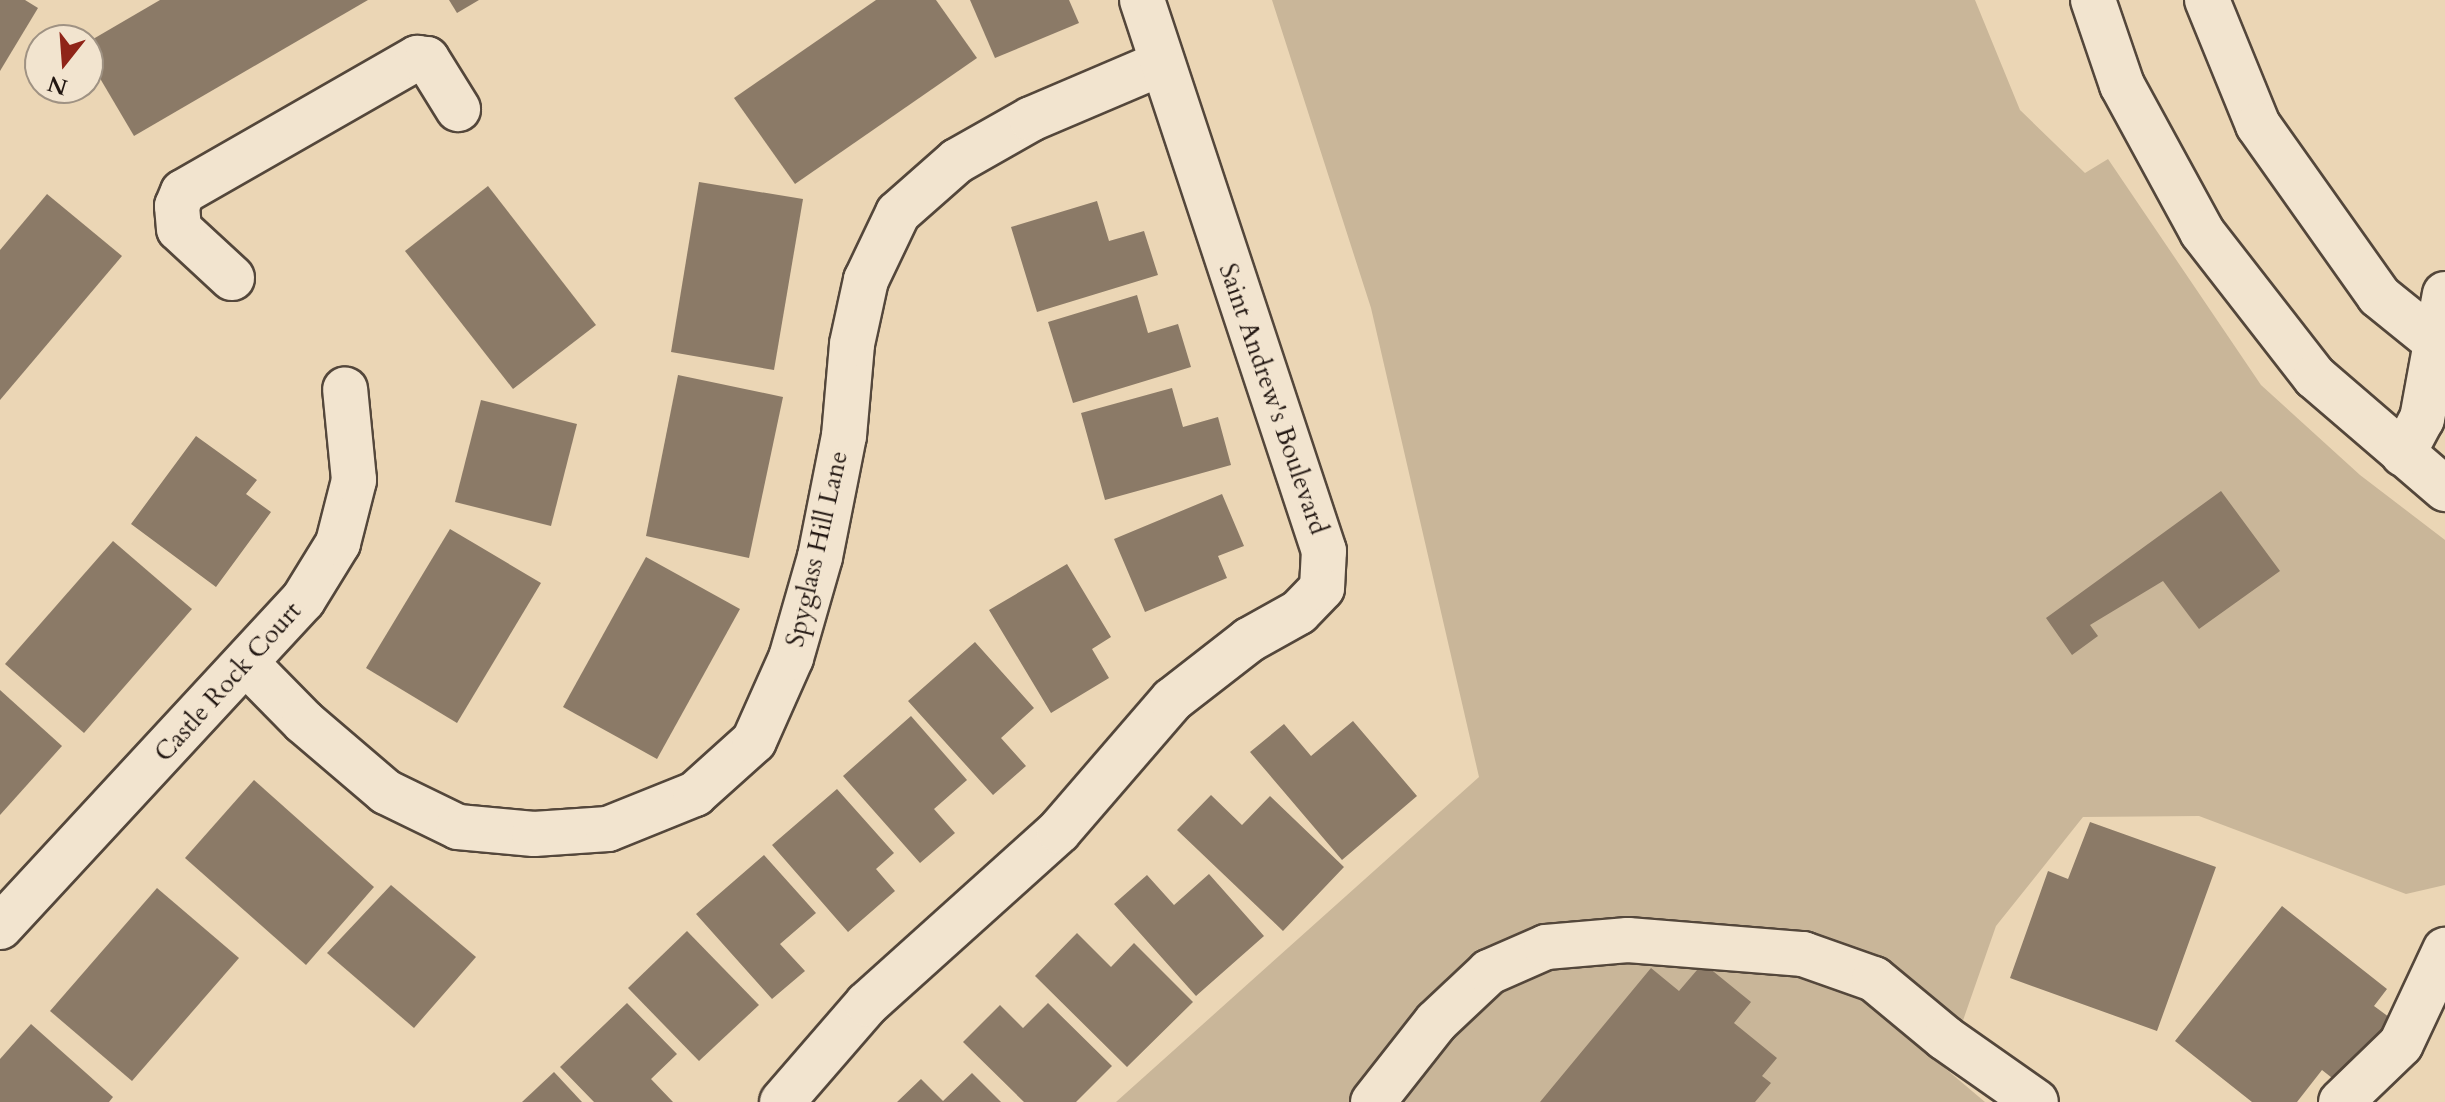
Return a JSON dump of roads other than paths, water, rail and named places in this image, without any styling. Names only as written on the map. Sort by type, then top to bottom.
[{"type":"street","name":"Saint Andrew's Boulevard","points":[[782,1102],[867,1004],[1059,831],[1172,700],[1249,640],[1299,612],[1322,588],[1324,551],[1160,64],[1142,0]]},
{"type":"street","points":[[2093,0],[2122,85],[2202,232],[2315,377],[2445,489]]},
{"type":"street","points":[[2207,0],[2258,125],[2379,296],[2436,342]]},
{"type":"street","points":[[232,278],[179,229],[177,206],[183,192],[417,58],[427,59],[458,109]]},
{"type":"street","name":"Spyglass Hill Lane","points":[[247,664],[304,722],[386,792],[458,827],[534,834],[608,829],[695,794],[754,741],[791,658],[838,466],[852,344],[866,280],[898,213],[957,161],[1031,119],[1160,64]]},
{"type":"street","points":[[2403,454],[2422,419],[2445,294]]},
{"type":"street","name":"Castle Rock Court","points":[[0,927],[247,664],[303,600],[338,543],[354,480],[345,389]]},
{"type":"street","points":[[1373,1102],[1436,1022],[1489,972],[1546,947],[1628,940],[1803,954],[1874,979],[1945,1038],[2036,1102]]},
{"type":"street","points":[[2341,1102],[2401,1044],[2445,950]]}]
